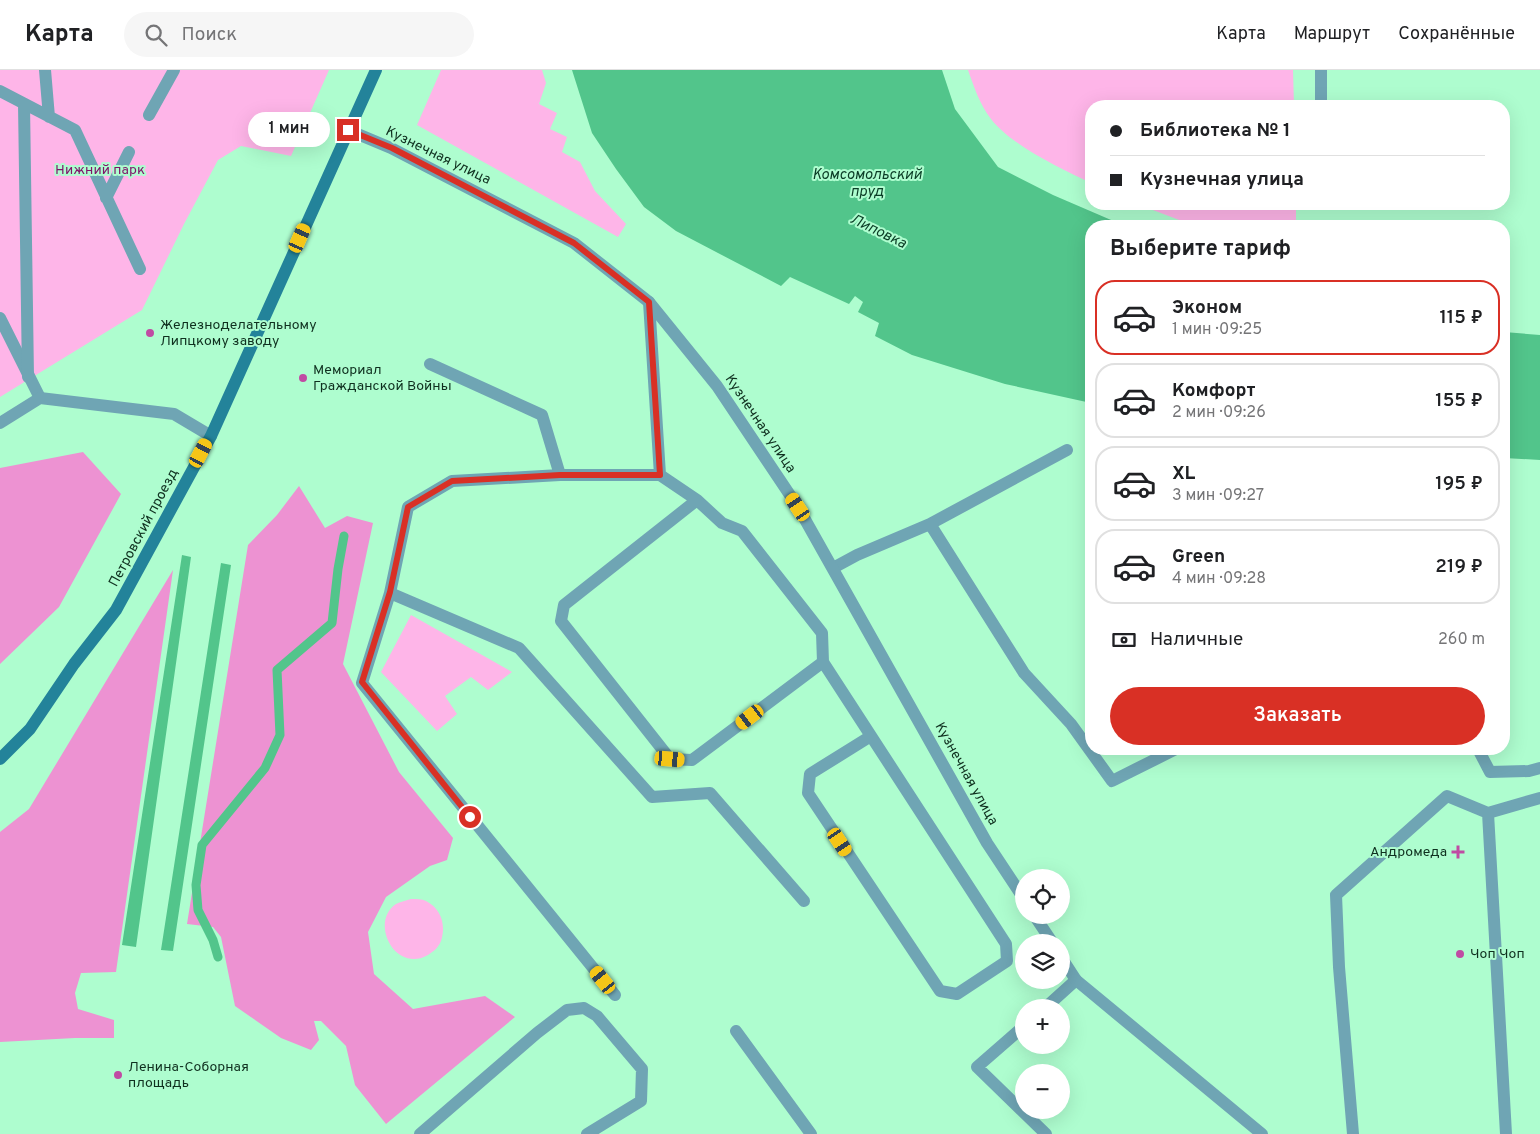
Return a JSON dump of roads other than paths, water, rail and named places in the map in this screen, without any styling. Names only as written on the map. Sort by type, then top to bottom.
[{"type":"street","points":[[45,70],[49,117]]},
{"type":"street","points":[[149,115],[174,70]]},
{"type":"street","name":"Петровский проезд","points":[[0,759],[30,729],[74,664],[116,610],[210,436],[376,70]]},
{"type":"street","points":[[1321,70],[1321,100]]},
{"type":"street","points":[[0,92],[75,130],[140,269]]},
{"type":"street","points":[[24,104],[28,377]]},
{"type":"street","name":"Кузнечная улица","points":[[348,130],[392,148],[574,243],[649,302],[717,386],[798,507],[988,843],[1015,885]]},
{"type":"street","points":[[106,198],[129,152]]},
{"type":"street","points":[[649,302],[660,475]]},
{"type":"street","points":[[0,318],[40,398]]},
{"type":"street","points":[[430,364],[542,415],[560,475]]},
{"type":"street","points":[[0,423],[40,398],[174,414],[210,436]]},
{"type":"street","points":[[833,568],[857,555],[930,524],[1067,450]]},
{"type":"street","points":[[615,995],[362,682],[390,592],[408,507],[452,481],[560,475],[660,475],[697,500],[722,523],[742,531],[822,633],[823,662],[1006,944],[1007,961],[957,994],[940,991],[808,793],[810,774],[871,736]]},
{"type":"street","points":[[697,500],[564,604],[561,620],[670,759],[692,760],[823,662]]},
{"type":"street","points":[[930,524],[1024,673],[1071,724],[1085,744]]},
{"type":"street","points":[[390,592],[519,648],[652,797],[710,793],[804,902]]},
{"type":"street","points":[[1093,755],[1112,782],[1164,755]]},
{"type":"street","points":[[1481,755],[1490,772],[1529,771],[1540,768]]},
{"type":"street","points":[[1353,1134],[1336,895],[1447,796],[1488,813],[1540,798]]},
{"type":"street","points":[[1488,813],[1506,1134]]},
{"type":"street","points":[[1070,971],[1076,980],[1262,1134]]},
{"type":"street","points":[[1055,999],[1076,980]]},
{"type":"street","points":[[420,1134],[567,1010],[584,1008],[597,1016],[642,1069],[641,1101],[587,1134]]},
{"type":"street","points":[[736,1031],[812,1134]]},
{"type":"street","points":[[1015,1034],[977,1067],[1046,1134]]},
{"type":"water","name":"Комсомольский пруд","points":[[572,70],[942,70],[955,109],[998,167],[1053,195],[1111,220],[1085,220],[1085,402],[1005,384],[912,355],[875,336],[879,323],[858,312],[863,302],[855,296],[849,304],[790,277],[781,286],[676,231],[644,207],[592,133]]},
{"type":"water","points":[[1510,332],[1540,335],[1540,460],[1510,458]]},
{"type":"water","points":[[182,555],[191,557],[136,947],[122,945]]},
{"type":"water","points":[[221,563],[231,565],[173,951],[161,950]]},
{"type":"waterway","points":[[218,957],[213,940],[198,910],[196,885],[202,845],[265,768],[280,735],[277,670],[332,623],[344,536]]},
{"type":"place","name":"Железноделательному Липцкому заводу","points":[[150,333]]},
{"type":"place","name":"Мемориал Гражданской Войны","points":[[303,378]]},
{"type":"place","name":"Андромеда","points":[[1458,852]]},
{"type":"place","name":"Чоп Чоп","points":[[1460,954]]},
{"type":"place","name":"Ленина-Соборная площадь","points":[[118,1075]]},
{"type":"park label","name":"Нижний парк","points":[[100,170]]},
{"type":"water label","name":"Липовка","points":[[878,232]]}]
